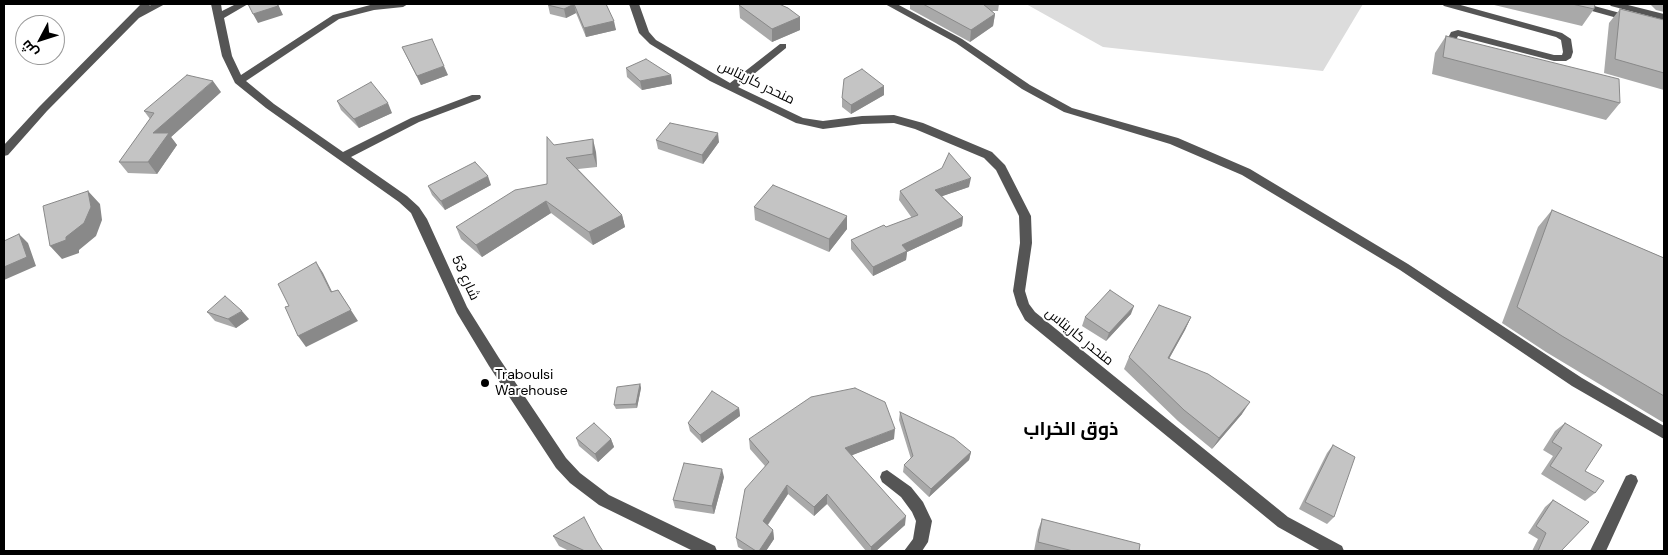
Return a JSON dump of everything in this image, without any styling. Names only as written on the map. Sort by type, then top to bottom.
[{"type":"street","points":[[218,10],[244,4]]},
{"type":"street","points":[[239,81],[336,17],[374,7],[403,4]]},
{"type":"street","name":"منحدر كاريتاس","points":[[634,4],[644,33],[648,38],[691,66],[810,124],[823,125],[870,119],[894,119],[919,126],[988,155],[1001,168],[1025,216],[1026,243],[1019,291],[1023,305],[1030,316],[1283,522],[1336,551]]},
{"type":"street","points":[[890,4],[958,41],[1026,86],[1068,110],[1174,141],[1246,172],[1404,268],[1576,382],[1664,433]]},
{"type":"street","points":[[1447,4],[1559,35],[1566,39],[1568,52],[1566,58],[1554,58],[1458,33],[1454,34],[1451,42]]},
{"type":"street","points":[[1577,4],[1664,28]]},
{"type":"street","points":[[1618,4],[1664,17]]},
{"type":"street","points":[[4,152],[43,109],[133,19],[156,5]]},
{"type":"street","name":"شارع 53","points":[[218,10],[227,56],[239,81],[270,106],[403,199],[421,219],[462,309],[494,362],[561,463],[575,478],[604,500],[709,551]]},
{"type":"street","points":[[731,87],[783,46]]},
{"type":"street","points":[[344,156],[415,120],[476,97]]},
{"type":"street","points":[[887,476],[906,492],[918,508],[924,521],[920,542],[912,551]]},
{"type":"street","points":[[1598,551],[1631,481]]},
{"type":"shaded area","points":[[1026,4],[1363,4],[1323,71],[1103,47]]},
{"type":"building","points":[[248,4],[277,4],[278,6],[253,14]]},
{"type":"building","points":[[549,4],[574,4],[564,9]]},
{"type":"building","points":[[574,4],[606,4],[614,21],[584,28]]},
{"type":"building","points":[[779,4],[800,17],[772,29],[739,5]]},
{"type":"building","points":[[923,4],[983,4],[995,14],[971,30]]},
{"type":"building","points":[[1572,4],[1595,4],[1594,9]]},
{"type":"building","points":[[1620,9],[1664,20],[1664,73],[1615,59]]},
{"type":"building","points":[[1446,36],[1619,79],[1620,103],[1443,57]]},
{"type":"building","points":[[432,39],[444,66],[417,76],[402,47]]},
{"type":"building","points":[[646,59],[671,75],[640,81],[626,68]]},
{"type":"building","points":[[862,69],[884,86],[851,105],[842,98],[844,79]]},
{"type":"building","points":[[187,75],[213,81],[153,133],[169,133],[148,162],[119,162],[154,113],[144,111]]},
{"type":"building","points":[[371,82],[388,103],[354,119],[337,101]]},
{"type":"building","points":[[670,123],[718,133],[702,155],[656,140]]},
{"type":"building","points":[[547,137],[554,145],[593,139],[593,154],[566,158],[622,215],[589,232],[546,201],[476,245],[456,227],[515,190],[547,184]]},
{"type":"building","points":[[949,153],[971,178],[935,190],[963,217],[902,245],[907,251],[873,267],[851,240],[884,225],[886,227],[918,215],[900,191],[942,168]]},
{"type":"building","points":[[475,162],[488,176],[441,201],[428,186]]},
{"type":"building","points":[[773,185],[847,216],[829,239],[754,207]]},
{"type":"building","points":[[88,191],[91,207],[84,223],[66,237],[66,240],[50,246],[43,206]]},
{"type":"building","points":[[1552,210],[1664,258],[1664,396],[1562,336],[1517,307]]},
{"type":"building","points":[[19,234],[27,257],[4,267],[4,241]]},
{"type":"building","points":[[316,262],[331,292],[338,290],[351,310],[298,336],[285,307],[289,306],[278,284]]},
{"type":"building","points":[[1110,290],[1134,306],[1109,333],[1085,317]]},
{"type":"building","points":[[225,296],[242,311],[228,319],[207,312]]},
{"type":"building","points":[[1159,305],[1191,317],[1168,358],[1208,374],[1250,402],[1219,438],[1184,410],[1129,357]]},
{"type":"building","points":[[640,384],[636,404],[614,405],[617,387]]},
{"type":"building","points":[[855,388],[885,402],[895,429],[845,448],[906,516],[871,547],[827,494],[814,507],[787,485],[763,521],[773,530],[759,551],[736,538],[745,489],[769,462],[749,439],[811,397]]},
{"type":"building","points":[[712,391],[739,408],[700,435],[688,423]]},
{"type":"building","points":[[900,412],[954,438],[971,452],[931,489],[904,465],[913,456]]},
{"type":"building","points":[[594,423],[611,439],[595,454],[576,438]]},
{"type":"building","points":[[1565,423],[1602,445],[1585,471],[1604,481],[1595,493],[1550,466],[1562,448],[1552,442]]},
{"type":"building","points":[[1333,445],[1355,457],[1334,517],[1305,502]]},
{"type":"building","points":[[684,463],[722,469],[712,506],[673,500]]},
{"type":"building","points":[[1553,500],[1589,522],[1561,551],[1538,551],[1546,533],[1536,526]]},
{"type":"building","points":[[584,517],[603,551],[585,551],[553,536]]},
{"type":"building","points":[[1042,519],[1140,544],[1139,551],[1073,551],[1038,542]]},
{"type":"place","name":"Traboulsi Warehouse","points":[[485,383]]},
{"type":"district","name":"ذوق الخراب","points":[[1071,430]]}]
